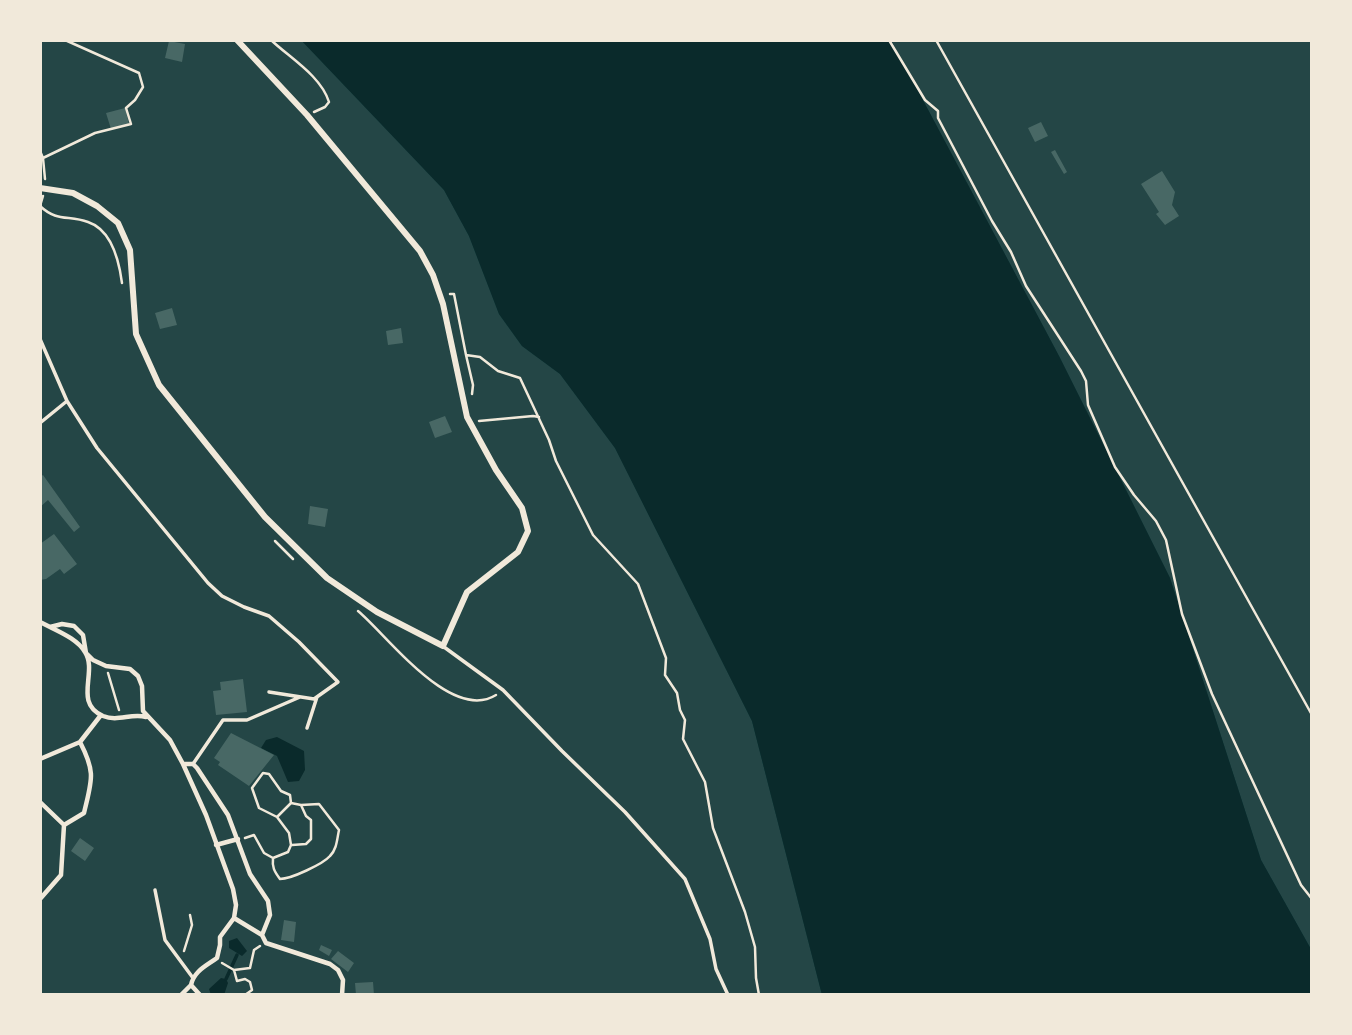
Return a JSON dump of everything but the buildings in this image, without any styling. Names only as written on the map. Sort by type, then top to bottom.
[{"type":"street","points":[[43,188],[73,193],[97,206],[118,223],[130,250],[136,334],[159,385],[265,517],[327,578],[377,612],[443,646],[467,592],[518,552],[528,531],[522,508],[495,470],[467,416],[443,304],[433,275],[419,251],[307,115],[237,40]]},
{"type":"street","points":[[40,623],[69,637],[97,663],[130,669],[138,676],[142,686],[141,704],[147,717],[170,740],[206,815],[233,889],[236,905],[234,918],[220,937],[217,958],[204,965],[181,995]]},
{"type":"street","points":[[50,627],[62,624],[74,626],[83,635],[89,672],[87,695],[95,711],[101,715],[121,718],[135,715],[147,717]]},
{"type":"street","points":[[40,759],[80,742],[101,715]]},
{"type":"street","points":[[64,825],[84,813],[93,775],[80,742]]},
{"type":"street","points":[[183,764],[194,764],[228,816],[250,874],[268,901],[270,915],[262,935]]},
{"type":"street","points":[[40,802],[64,825],[61,875],[40,899]]},
{"type":"street","points":[[216,845],[238,839]]},
{"type":"street","points":[[234,918],[262,935],[266,943],[335,966],[343,980],[342,995]]},
{"type":"street","points":[[191,985],[200,995]]},
{"type":"lane","points":[[40,339],[42,351],[67,401],[97,448],[208,583],[222,596],[269,616],[338,682],[314,698],[269,692]]},
{"type":"lane","points":[[40,423],[67,401]]},
{"type":"lane","points":[[443,646],[503,690],[625,812],[685,879],[710,939],[716,969],[728,995]]},
{"type":"lane","points":[[307,728],[318,695]]},
{"type":"lane","points":[[194,764],[223,720],[247,720],[302,697]]},
{"type":"lane","points":[[155,890],[165,940],[193,978]]},
{"type":"path","points":[[43,158],[95,133],[131,124],[126,108],[143,87],[139,72],[65,40]]},
{"type":"path","points":[[889,40],[925,100],[938,111],[938,118],[1011,252],[1026,286],[1081,371],[1086,381],[1088,405],[1115,467],[1156,521],[1166,540],[1182,614],[1212,694],[1301,885],[1312,900]]},
{"type":"path","points":[[936,40],[1312,715]]},
{"type":"path","points":[[40,152],[43,158],[40,206],[51,216],[89,222],[103,231],[119,258],[123,291]]},
{"type":"path","points":[[469,397],[474,393],[466,355],[481,357],[498,371],[520,378],[556,461],[593,535],[638,584],[666,658],[665,675],[677,693],[685,720],[683,739],[705,782],[713,828],[745,912],[755,947],[756,978],[760,995]]},
{"type":"path","points":[[467,416],[479,421],[538,417]]},
{"type":"path","points":[[275,542],[301,565]]},
{"type":"path","points":[[356,610],[376,626],[410,664],[449,692],[471,699],[489,699],[503,690]]},
{"type":"path","points":[[106,666],[121,718]]},
{"type":"path","points":[[273,858],[288,852],[291,845],[289,833],[276,817],[259,807],[252,788],[263,773],[269,774],[281,790],[290,795],[290,803],[276,817]]},
{"type":"path","points":[[273,858],[272,867],[280,879],[289,879],[330,857],[337,845],[339,830],[319,804],[290,803]]},
{"type":"path","points":[[291,845],[306,844],[312,839],[311,820],[301,805]]},
{"type":"path","points":[[238,839],[254,835],[264,853],[273,858]]},
{"type":"path","points":[[181,961],[192,925],[190,915]]},
{"type":"path","points":[[234,970],[250,968],[254,950],[266,943]]},
{"type":"path","points":[[227,965],[234,970],[237,981],[245,979],[250,982],[252,990],[245,995]]},
{"type":"shaded area","points":[[40,40],[301,40],[444,190],[469,236],[499,314],[522,346],[560,374],[615,448],[752,721],[822,995],[40,995]]},
{"type":"shaded area","points":[[301,40],[891,40],[1059,356],[1170,578],[1261,860],[1312,951],[1312,995],[822,995],[752,721],[615,448],[560,374],[522,346],[499,314],[469,236],[444,190]]},
{"type":"shaded area","points":[[891,40],[1312,40],[1312,951],[1261,860],[1170,578],[1059,356]]},
{"type":"shaded area","points":[[277,737],[304,751],[305,770],[299,781],[288,782],[277,756],[261,748],[266,740]]},
{"type":"shaded area","points":[[237,938],[247,951],[242,956],[229,948],[229,941]]},
{"type":"shaded area","points":[[221,978],[228,983],[224,995],[211,995],[209,989]]},
{"type":"waterway","points":[[226,979],[237,955]]}]
